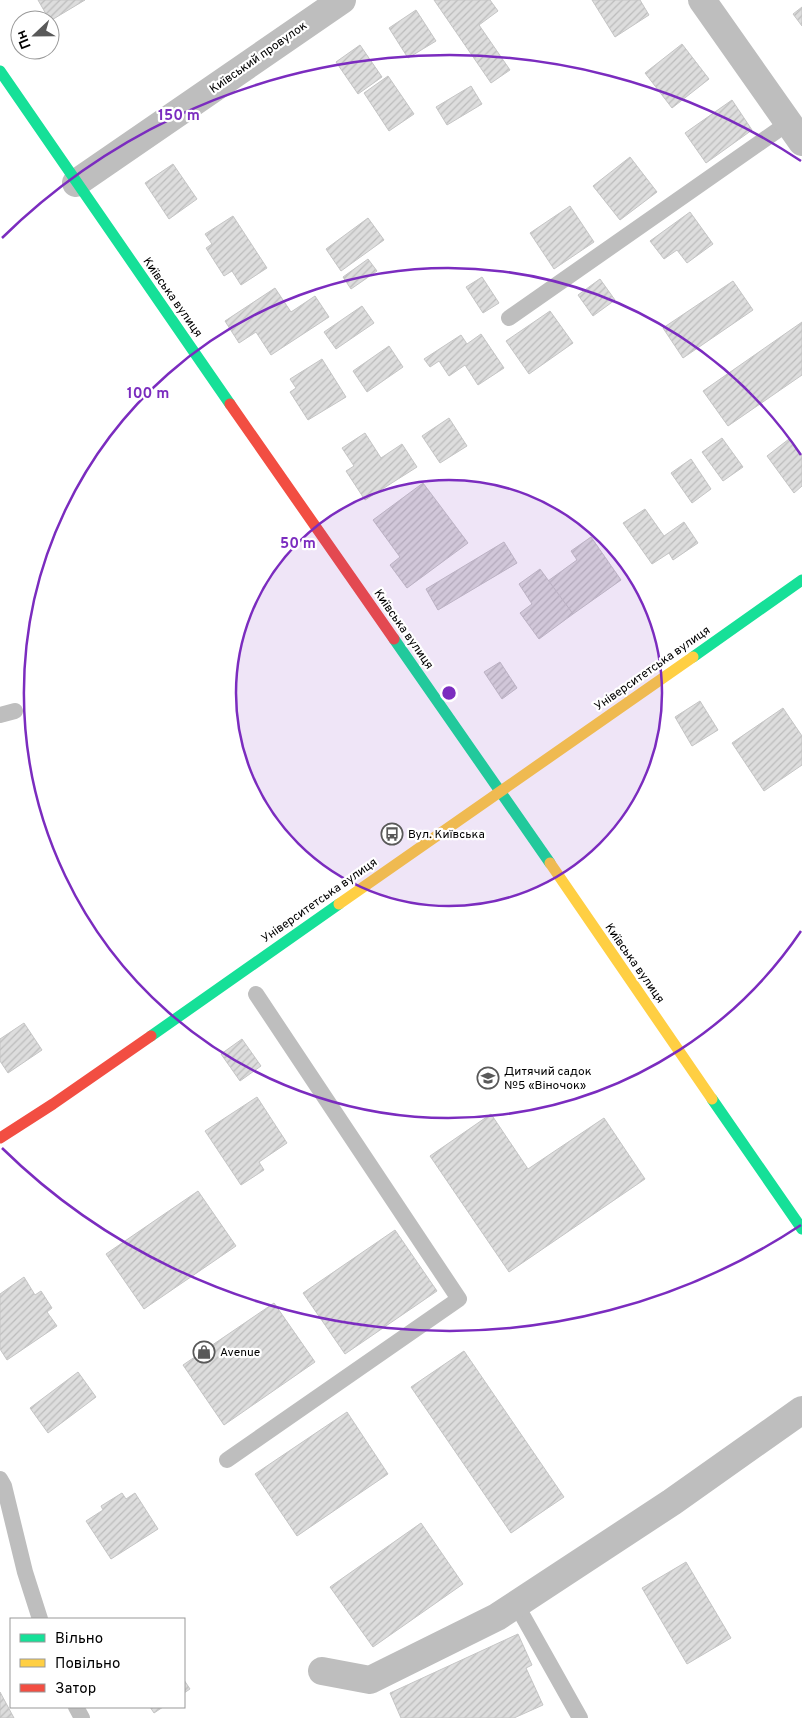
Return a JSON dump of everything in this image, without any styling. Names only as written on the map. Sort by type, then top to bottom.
[{"type":"street","name":"Київський провулок","points":[[76,183],[342,0]]},
{"type":"street","points":[[702,0],[795,133]]},
{"type":"street","name":"Київська вулиця","points":[[0,71],[802,1229]]},
{"type":"street","name":"Університетська вулиця","points":[[2,1134],[53,1104],[499,790],[802,580]]},
{"type":"street","points":[[322,1671],[370,1680],[497,1617],[672,1502],[802,1410]]},
{"type":"lane","points":[[509,318],[795,133]]},
{"type":"lane","points":[[227,1460],[459,1299],[256,994]]},
{"type":"lane","points":[[0,1479],[4,1486],[25,1572],[40,1618]]},
{"type":"lane","points":[[516,1604],[580,1718]]},
{"type":"building","points":[[38,0],[85,0],[60,15],[60,10],[44,10]]},
{"type":"building","points":[[434,0],[490,0],[498,11],[479,25],[510,70],[491,83]]},
{"type":"building","points":[[592,0],[640,0],[649,15],[615,37]]},
{"type":"building","points":[[802,7],[802,26],[793,14]]},
{"type":"building","points":[[416,10],[436,41],[408,58],[389,28]]},
{"type":"building","points":[[682,44],[709,79],[672,108],[645,73]]},
{"type":"building","points":[[360,45],[382,77],[358,94],[336,62]]},
{"type":"building","points":[[388,76],[414,114],[389,131],[364,93]]},
{"type":"building","points":[[471,86],[482,104],[447,125],[436,107]]},
{"type":"building","points":[[732,100],[752,130],[706,163],[685,133]]},
{"type":"building","points":[[630,157],[657,192],[620,220],[593,186]]},
{"type":"building","points":[[173,164],[197,199],[169,219],[145,183]]},
{"type":"building","points":[[570,206],[594,242],[554,269],[530,233]]},
{"type":"building","points":[[690,212],[713,244],[687,263],[677,250],[664,259],[650,241]]},
{"type":"building","points":[[233,216],[267,268],[241,285],[232,271],[224,276],[206,248],[212,244],[205,234]]},
{"type":"building","points":[[368,218],[384,240],[341,271],[326,249]]},
{"type":"building","points":[[368,259],[377,271],[351,289],[343,277]]},
{"type":"building","points":[[482,277],[499,303],[483,313],[466,287]]},
{"type":"building","points":[[600,279],[615,300],[593,316],[578,295]]},
{"type":"building","points":[[733,281],[753,310],[683,358],[663,328]]},
{"type":"building","points":[[275,288],[291,312],[315,296],[329,317],[271,355],[256,332],[239,343],[225,321]]},
{"type":"building","points":[[362,306],[374,323],[336,349],[324,332]]},
{"type":"building","points":[[550,311],[573,343],[529,374],[506,341]]},
{"type":"building","points":[[802,322],[802,375],[728,426],[703,391]]},
{"type":"building","points":[[481,334],[504,368],[478,385],[465,365],[449,376],[439,361],[430,367],[424,359],[461,335],[467,344]]},
{"type":"building","points":[[389,346],[403,367],[367,392],[353,371]]},
{"type":"building","points":[[322,359],[346,397],[308,420],[290,392],[296,388],[290,379]]},
{"type":"building","points":[[449,418],[467,446],[440,463],[422,436]]},
{"type":"building","points":[[365,433],[381,458],[402,444],[417,467],[365,500],[346,471],[354,466],[342,448]]},
{"type":"building","points":[[722,438],[743,467],[723,481],[702,452]]},
{"type":"building","points":[[789,439],[802,456],[802,486],[794,493],[767,456]]},
{"type":"building","points":[[691,459],[711,489],[692,503],[671,473]]},
{"type":"building","points":[[423,483],[468,543],[407,588],[390,565],[400,557],[373,520]]},
{"type":"building","points":[[645,509],[664,536],[684,522],[698,543],[673,560],[669,553],[652,564],[623,523]]},
{"type":"building","points":[[591,537],[621,580],[573,614],[548,581],[577,560],[571,551]]},
{"type":"building","points":[[504,542],[517,563],[438,610],[426,589]]},
{"type":"building","points":[[540,569],[573,614],[539,639],[520,613],[532,604],[519,584]]},
{"type":"building","points":[[500,662],[517,688],[502,699],[484,672]]},
{"type":"building","points":[[700,701],[718,730],[692,746],[675,717]]},
{"type":"building","points":[[783,708],[802,736],[802,765],[764,791],[732,743]]},
{"type":"building","points":[[24,1023],[42,1050],[8,1073],[0,1061],[0,1039]]},
{"type":"building","points":[[242,1039],[261,1066],[240,1081],[221,1054]]},
{"type":"building","points":[[257,1097],[287,1143],[259,1162],[264,1170],[241,1185],[205,1131]]},
{"type":"building","points":[[491,1114],[528,1169],[604,1118],[645,1179],[509,1272],[430,1156]]},
{"type":"building","points":[[198,1191],[236,1246],[144,1309],[106,1254]]},
{"type":"building","points":[[395,1230],[437,1291],[345,1354],[303,1293]]},
{"type":"building","points":[[24,1277],[35,1295],[41,1291],[52,1308],[47,1312],[57,1326],[7,1360],[0,1349],[0,1294]]},
{"type":"building","points":[[274,1303],[315,1362],[224,1425],[183,1365]]},
{"type":"building","points":[[464,1351],[564,1497],[511,1533],[411,1387]]},
{"type":"building","points":[[78,1372],[96,1397],[48,1433],[30,1408]]},
{"type":"building","points":[[347,1412],[388,1474],[297,1536],[255,1474]]},
{"type":"building","points":[[122,1493],[126,1499],[135,1493],[158,1529],[111,1559],[86,1521],[103,1510],[101,1506]]},
{"type":"building","points":[[421,1523],[463,1584],[373,1647],[330,1587]]},
{"type":"building","points":[[686,1562],[731,1638],[687,1664],[642,1588]]},
{"type":"building","points":[[518,1634],[532,1665],[526,1668],[543,1705],[514,1718],[401,1718],[390,1693]]},
{"type":"building","points":[[185,1682],[190,1689],[185,1692]]},
{"type":"building","points":[[0,1692],[14,1718],[0,1718]]},
{"type":"building","points":[[151,1708],[162,1708],[154,1713]]},
{"type":"traffic: fast","points":[[0,71],[230,404]]},
{"type":"traffic: fast","points":[[693,657],[802,580]]},
{"type":"traffic: fast","points":[[394,639],[550,863]]},
{"type":"traffic: fast","points":[[151,1036],[339,904]]},
{"type":"traffic: fast","points":[[712,1099],[802,1229]]},
{"type":"traffic: slow","points":[[339,904],[693,657]]},
{"type":"traffic: slow","points":[[550,863],[712,1099]]},
{"type":"traffic: jam","points":[[230,404],[394,639]]},
{"type":"traffic: jam","points":[[0,1138],[151,1036]]},
{"type":"place","name":"Вул. Київська","points":[[392,834]]},
{"type":"place","name":"Дитячий садок №5 «Віночок»","points":[[488,1078]]},
{"type":"place","name":"Avenue","points":[[204,1352]]}]
